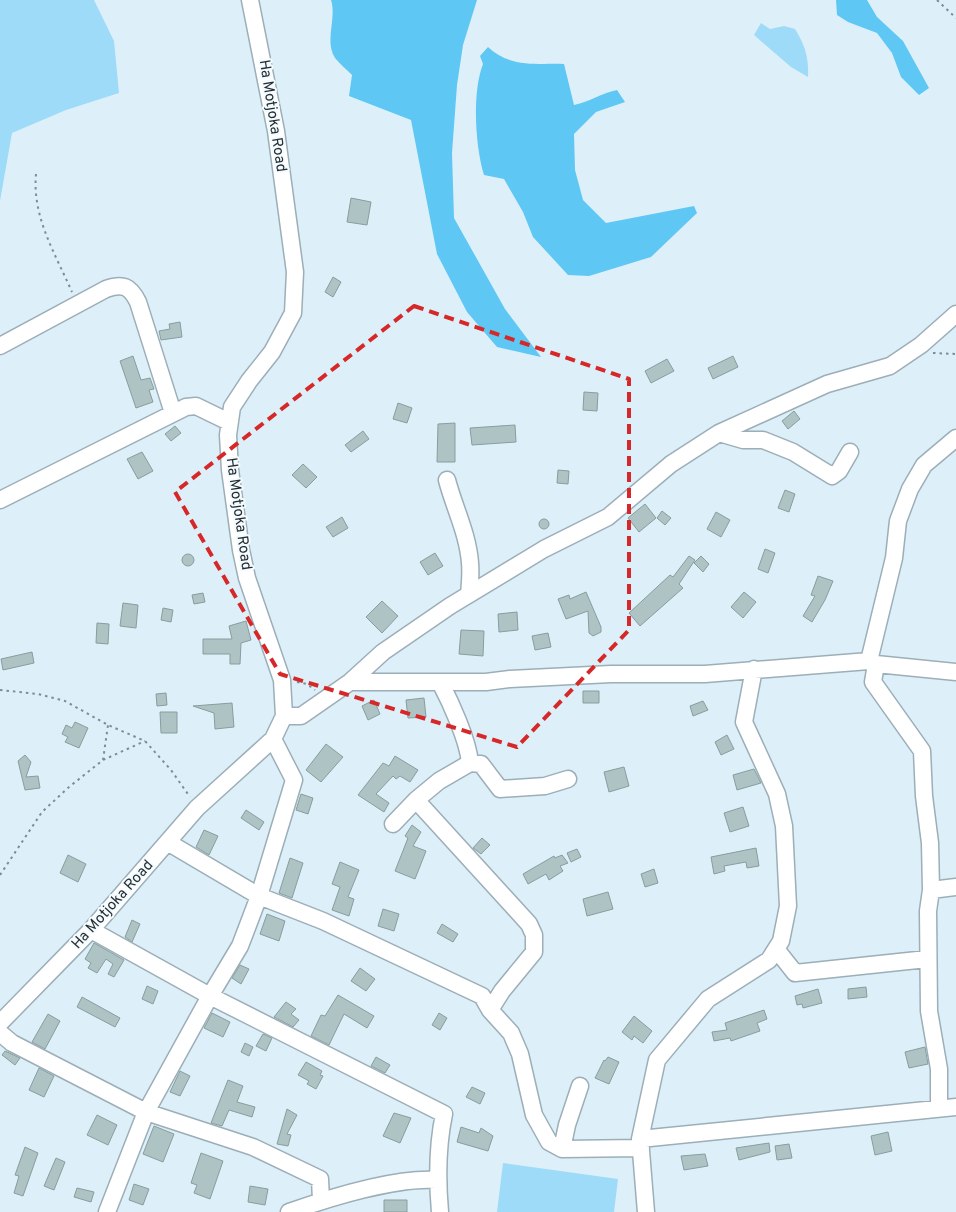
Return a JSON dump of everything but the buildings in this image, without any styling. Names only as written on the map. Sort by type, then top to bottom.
[{"type":"street","name":"Ha Motjoka Road","points":[[0,1024],[91,930],[198,808],[273,740],[284,716],[282,680],[247,578],[240,550],[230,470],[229,422],[232,407],[272,352],[286,329],[293,313],[295,294],[295,272],[276,131],[250,0]]},
{"type":"street","points":[[0,346],[77,304],[117,285],[125,286],[133,292],[138,302],[173,413]]},
{"type":"street","points":[[284,716],[301,716],[350,682],[383,652],[470,594],[544,550],[608,517],[672,464],[719,433],[828,384],[890,366],[921,345],[956,314]]},
{"type":"street","points":[[0,500],[173,413],[196,406],[229,422]]},
{"type":"street","points":[[719,433],[742,440],[763,440],[793,452],[832,476],[840,471],[850,452]]},
{"type":"street","points":[[939,1107],[939,1070],[929,1011],[928,911],[932,890],[922,751],[873,682],[872,663],[894,558],[898,521],[910,488],[924,465],[956,438]]},
{"type":"street","points":[[447,480],[454,509],[464,530],[470,563],[470,594]]},
{"type":"street","points":[[350,682],[486,682],[611,674],[705,674],[754,669],[872,663],[956,672]]},
{"type":"street","points":[[646,1212],[641,1144],[657,1060],[708,999],[769,960],[781,941],[788,906],[784,826],[777,794],[744,722],[754,669]]},
{"type":"street","points":[[440,682],[450,701],[469,750],[470,763]]},
{"type":"street","points":[[107,1212],[146,1112],[240,946],[259,896],[294,780],[273,740]]},
{"type":"street","points":[[393,824],[416,800],[438,782],[470,763],[481,764],[500,789],[545,786],[568,779]]},
{"type":"street","points":[[416,800],[529,924],[534,935],[534,952],[502,991],[490,1010]]},
{"type":"street","points":[[169,843],[259,896],[324,922],[482,996],[490,1010],[511,1033],[520,1054],[534,1115],[549,1142],[562,1149],[641,1144],[939,1107],[956,1107]]},
{"type":"street","points":[[932,890],[956,887]]},
{"type":"street","points":[[91,930],[210,996],[444,1114],[438,1141],[437,1180],[440,1212]]},
{"type":"street","points":[[776,950],[795,972],[927,959]]},
{"type":"street","points":[[0,1024],[12,1043],[146,1112],[253,1147],[320,1179],[321,1201]]},
{"type":"street","points":[[562,1149],[580,1086]]},
{"type":"street","points":[[289,1212],[321,1201],[418,1179],[437,1180]]},
{"type":"path","points":[[937,0],[956,18]]},
{"type":"path","points":[[36,174],[35,194],[40,220],[77,304]]},
{"type":"path","points":[[282,680],[307,684],[327,699]]},
{"type":"path","points":[[0,690],[38,694],[65,701],[108,725],[145,741],[171,770],[198,808]]},
{"type":"path","points":[[103,760],[108,725]]},
{"type":"path","points":[[0,875],[42,812],[103,760],[145,741]]},
{"type":"highlighted area","points":[[414,306],[629,379],[629,630],[517,747],[280,674],[175,492]]},
{"type":"shaded area","points":[[0,0],[94,0],[114,41],[119,93],[66,110],[12,133],[0,201]]},
{"type":"shaded area","points":[[331,0],[477,0],[463,45],[457,85],[452,153],[454,218],[505,309],[541,357],[497,347],[467,312],[437,254],[411,120],[349,96],[352,75],[335,58],[332,51],[330,37],[333,14]]},
{"type":"shaded area","points":[[836,0],[867,0],[877,17],[903,41],[929,88],[919,95],[901,77],[892,53],[877,33],[848,22],[837,15]]},
{"type":"shaded area","points":[[761,23],[770,29],[784,26],[795,29],[806,52],[808,77],[791,67],[754,35]]},
{"type":"shaded area","points":[[488,47],[496,54],[515,61],[534,64],[564,64],[574,105],[617,90],[625,102],[596,112],[574,134],[575,170],[583,200],[606,223],[694,206],[697,213],[651,257],[589,276],[568,275],[533,237],[523,212],[504,179],[484,175],[477,135],[476,104],[477,89],[483,64],[480,56]]},
{"type":"shaded area","points":[[503,1163],[618,1179],[614,1212],[497,1212]]}]
